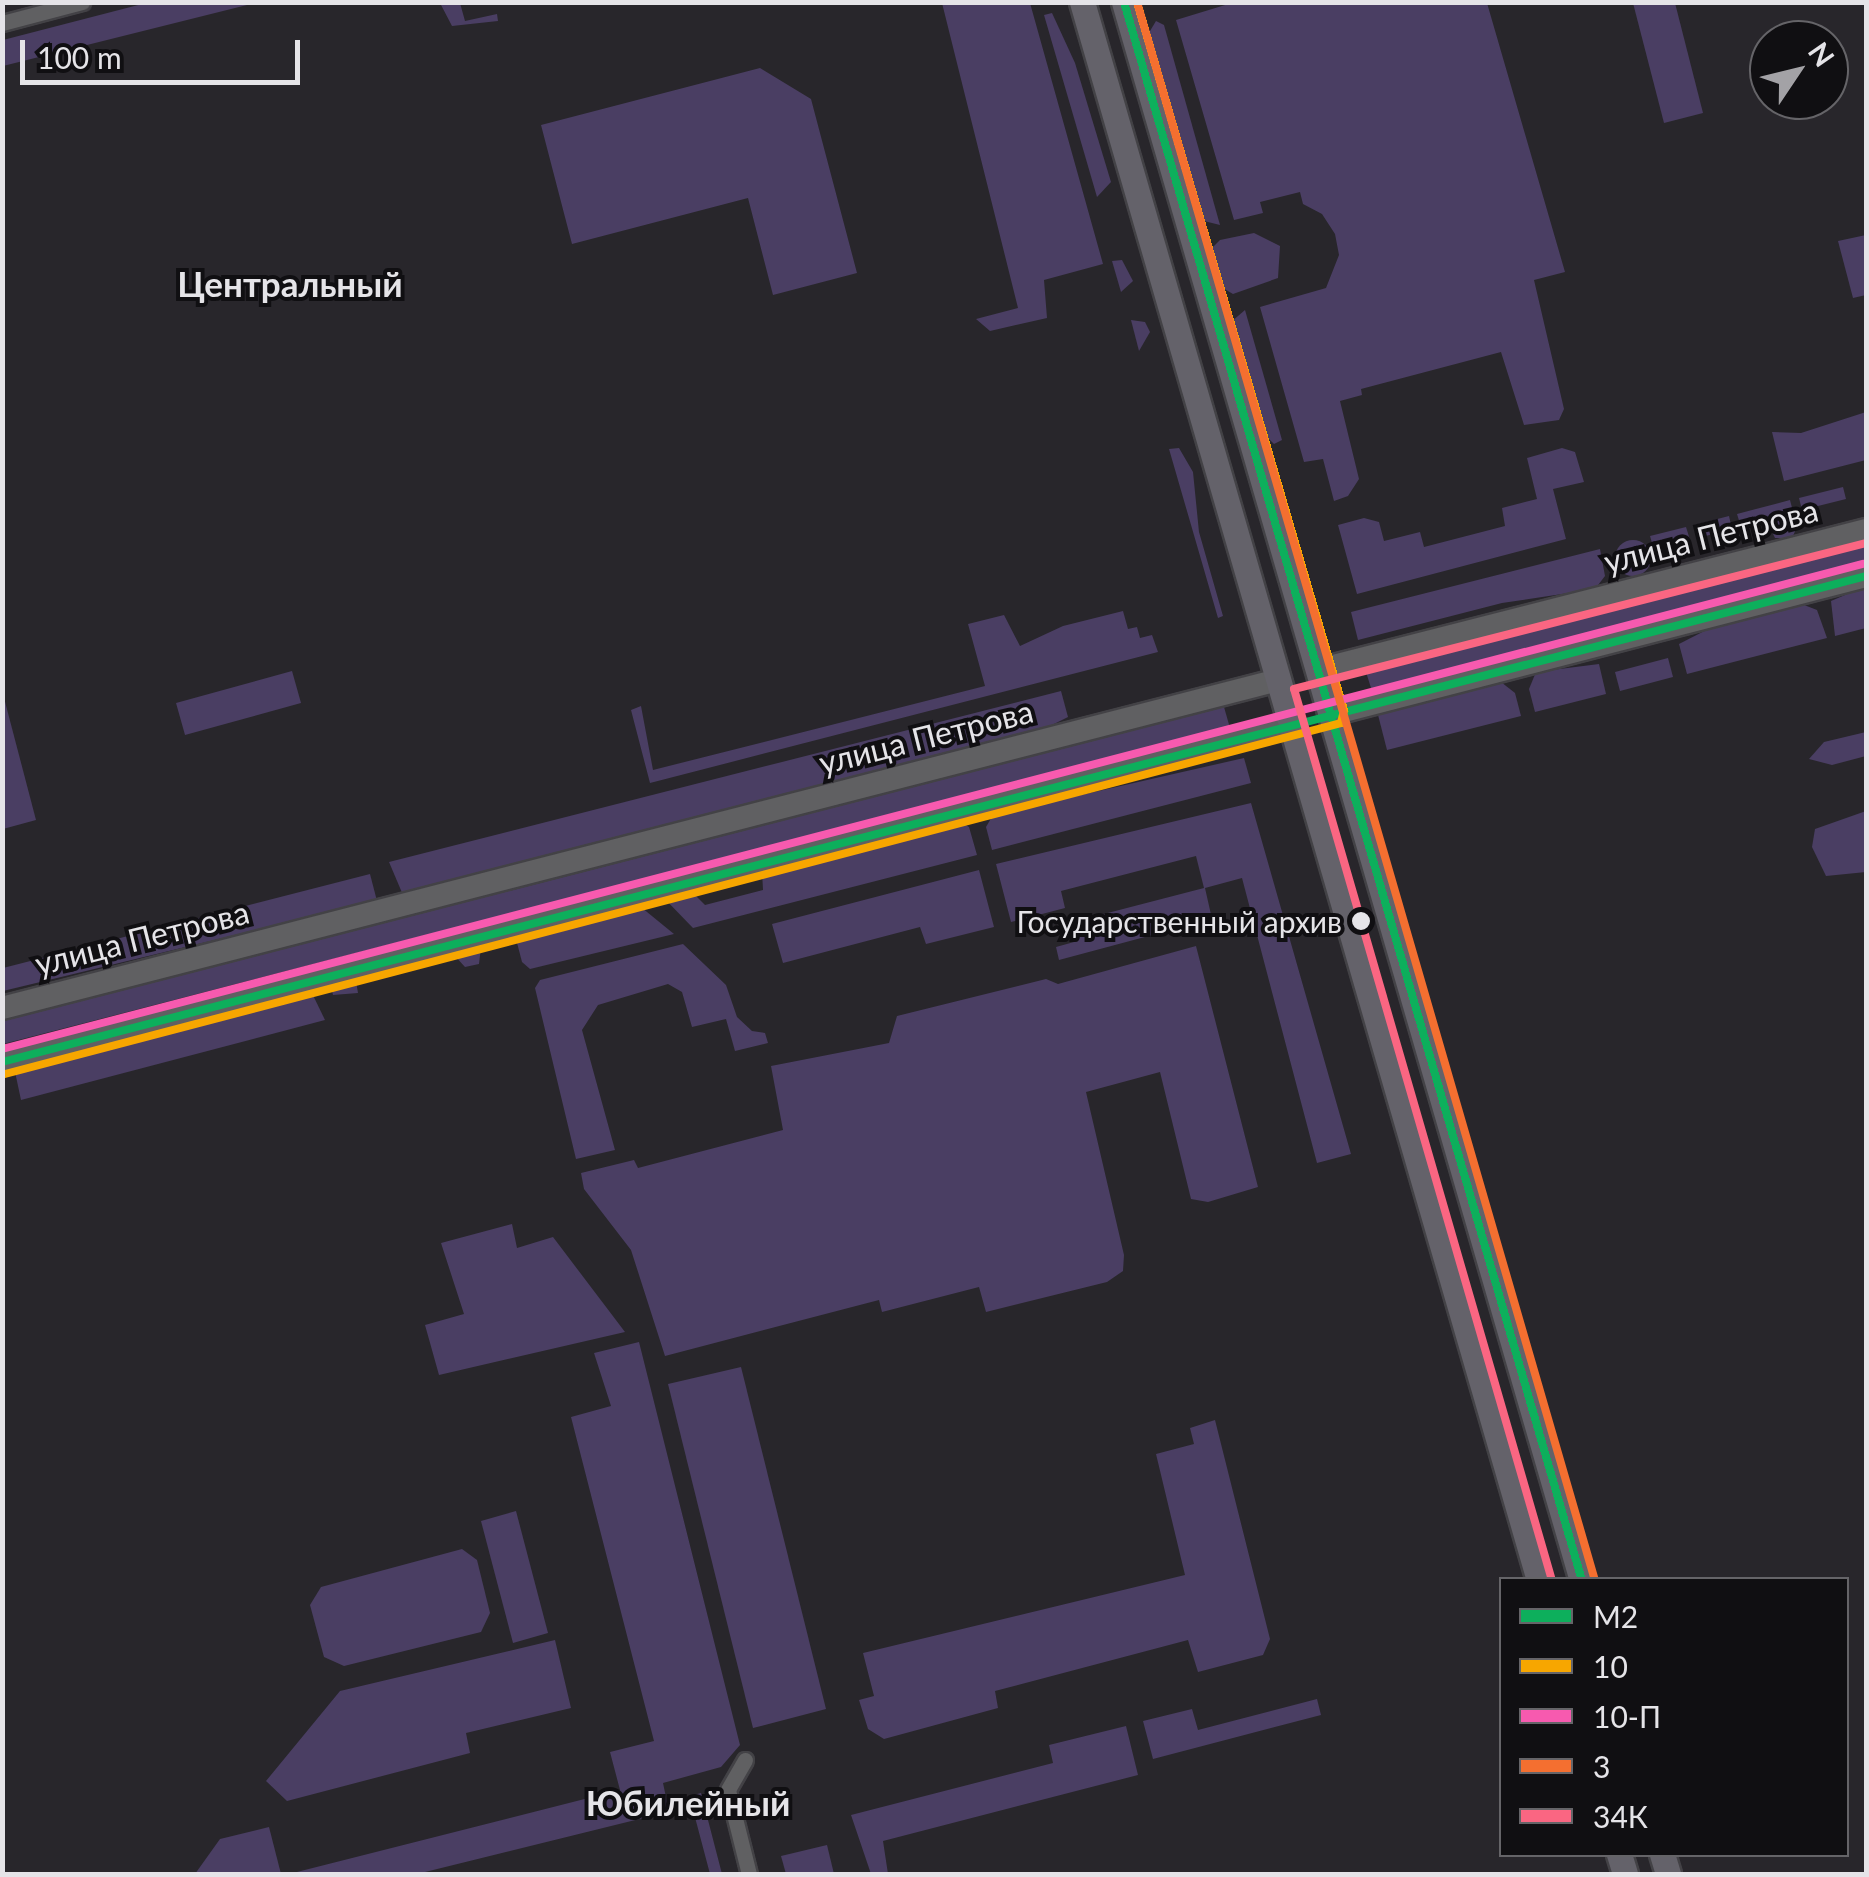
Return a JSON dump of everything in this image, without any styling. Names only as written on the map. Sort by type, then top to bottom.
[{"type":"main road","points":[[1082,2],[1539,1577]]},
{"type":"main road","points":[[1124,2],[1581,1577]]},
{"type":"main road","name":"улица Петрова","points":[[2,1008],[1866,530]]},
{"type":"main road","points":[[2,1062],[1866,576]]},
{"type":"street","points":[[2,23],[82,2]]},
{"type":"street","points":[[745,1760],[728,1790],[749,1874]]},
{"type":"shaded area","points":[[1235,2],[1487,3],[1565,272],[1534,280],[1564,409],[1559,420],[1524,425],[1501,352],[1361,389],[1362,395],[1340,401],[1359,479],[1348,496],[1334,501],[1323,459],[1304,462],[1260,307],[1326,288],[1339,255],[1335,234],[1322,214],[1303,204],[1300,192],[1260,202],[1263,213],[1234,220],[1176,20]]},
{"type":"shaded area","points":[[146,3],[247,5],[3,66],[3,40]]},
{"type":"shaded area","points":[[440,3],[460,3],[465,21],[497,14],[498,21],[452,26]]},
{"type":"shaded area","points":[[942,3],[1030,3],[1103,264],[1044,280],[1047,318],[990,331],[976,319],[1018,308]]},
{"type":"shaded area","points":[[1633,3],[1675,3],[1703,113],[1664,123]]},
{"type":"shaded area","points":[[1052,13],[1075,63],[1111,182],[1097,197],[1044,15]]},
{"type":"shaded area","points":[[1156,21],[1164,25],[1220,225],[1200,220],[1147,36]]},
{"type":"shaded area","points":[[760,68],[811,99],[857,273],[773,295],[748,198],[572,244],[541,125]]},
{"type":"shaded area","points":[[1254,233],[1280,246],[1278,278],[1233,294],[1221,287],[1210,250],[1220,240]]},
{"type":"shaded area","points":[[1866,235],[1866,295],[1853,298],[1838,241]]},
{"type":"shaded area","points":[[1122,260],[1133,281],[1121,292],[1112,261]]},
{"type":"shaded area","points":[[1245,310],[1282,440],[1274,444],[1264,434],[1231,322]]},
{"type":"shaded area","points":[[1131,320],[1145,322],[1150,332],[1139,351]]},
{"type":"shaded area","points":[[1866,412],[1866,460],[1784,481],[1772,432],[1801,433]]},
{"type":"shaded area","points":[[1179,448],[1193,472],[1199,532],[1223,616],[1218,618],[1169,449]]},
{"type":"shaded area","points":[[1562,448],[1575,452],[1584,482],[1553,489],[1566,539],[1357,594],[1338,525],[1364,518],[1379,522],[1384,541],[1420,532],[1424,547],[1505,526],[1502,508],[1537,499],[1527,458]]},
{"type":"shaded area","points":[[1843,487],[1846,499],[1802,510],[1799,498]]},
{"type":"shaded area","points":[[1790,500],[1797,527],[1792,538],[1775,538],[1767,521],[1741,527],[1737,514]]},
{"type":"shaded area","points":[[1729,516],[1732,529],[1698,538],[1694,525]]},
{"type":"shaded area","points":[[1686,527],[1690,540],[1654,550],[1650,536]]},
{"type":"shaded area","points":[[1633,540],[1646,545],[1651,558],[1646,571],[1633,576],[1620,571],[1615,558],[1620,545]]},
{"type":"shaded area","points":[[1866,541],[1866,564],[1372,691],[1365,669]]},
{"type":"shaded area","points":[[1600,549],[1605,576],[1595,589],[1502,603],[1358,640],[1351,612]]},
{"type":"shaded area","points":[[1866,586],[1866,628],[1835,636],[1831,601]]},
{"type":"shaded area","points":[[1799,603],[1817,610],[1827,638],[1687,674],[1679,644],[1718,624]]},
{"type":"shaded area","points":[[1123,611],[1128,629],[1137,627],[1140,638],[1152,635],[1158,652],[650,783],[631,710],[641,706],[653,770],[985,686],[968,624],[1004,615],[1020,646],[1063,626]]},
{"type":"shaded area","points":[[1668,658],[1673,677],[1620,691],[1615,672]]},
{"type":"shaded area","points":[[1599,664],[1606,694],[1535,712],[1529,689],[1536,672]]},
{"type":"shaded area","points":[[292,671],[301,703],[185,735],[176,703]]},
{"type":"shaded area","points":[[1501,682],[1515,693],[1521,716],[1387,750],[1377,711]]},
{"type":"shaded area","points":[[1061,691],[1068,717],[1034,734],[403,895],[389,862]]},
{"type":"shaded area","points":[[2,694],[36,820],[3,829]]},
{"type":"shaded area","points":[[1224,707],[1230,728],[3,1044],[3,1021]]},
{"type":"shaded area","points":[[1866,732],[1866,756],[1832,765],[1809,759],[1824,742]]},
{"type":"shaded area","points":[[1244,758],[1251,783],[992,850],[986,827],[993,815]]},
{"type":"shaded area","points":[[1251,803],[1351,1154],[1317,1163],[1242,878],[1205,888],[1212,919],[1059,960],[1056,947],[1074,942],[1069,923],[1204,888],[1196,856],[1061,891],[1065,908],[1011,922],[996,864]]},
{"type":"shaded area","points":[[1866,811],[1866,872],[1826,876],[1812,847],[1815,829]]},
{"type":"shaded area","points":[[959,821],[969,827],[977,855],[693,928],[662,896],[689,889],[705,905],[763,890],[762,871]]},
{"type":"shaded area","points":[[979,870],[994,927],[926,944],[920,927],[783,963],[772,924]]},
{"type":"shaded area","points":[[370,874],[377,901],[3,991],[3,968]]},
{"type":"shaded area","points":[[636,903],[674,934],[530,969],[522,962],[515,935]]},
{"type":"shaded area","points":[[683,944],[726,985],[737,1017],[752,1031],[765,1033],[768,1043],[735,1051],[726,1019],[692,1027],[682,992],[668,984],[598,1005],[582,1030],[615,1150],[576,1159],[535,988],[540,980]]},
{"type":"shaded area","points":[[1196,946],[1258,1187],[1208,1202],[1191,1199],[1160,1072],[1086,1092],[1124,1255],[1123,1271],[1107,1282],[986,1312],[979,1287],[882,1312],[879,1300],[665,1356],[631,1250],[584,1189],[581,1173],[634,1160],[638,1168],[783,1130],[771,1066],[889,1043],[897,1016],[1046,979],[1058,984]]},
{"type":"shaded area","points":[[481,947],[479,964],[465,967],[454,955],[356,981],[358,993],[333,995],[331,987]]},
{"type":"shaded area","points":[[309,987],[325,1020],[21,1100],[14,1067]]},
{"type":"shaded area","points":[[512,1224],[517,1248],[553,1237],[625,1332],[439,1375],[425,1325],[464,1314],[441,1243]]},
{"type":"shaded area","points":[[639,1342],[740,1745],[721,1767],[663,1783],[667,1802],[701,1793],[722,1874],[710,1874],[692,1806],[417,1874],[289,1874],[620,1790],[610,1752],[654,1741],[571,1417],[611,1406],[594,1353]]},
{"type":"shaded area","points":[[741,1367],[826,1709],[753,1728],[668,1384]]},
{"type":"shaded area","points":[[1215,1420],[1270,1639],[1263,1655],[1198,1672],[1188,1640],[995,1691],[998,1708],[884,1739],[868,1729],[859,1700],[874,1696],[863,1653],[1185,1575],[1156,1454],[1194,1444],[1190,1428]]},
{"type":"shaded area","points":[[516,1511],[548,1633],[513,1643],[481,1521]]},
{"type":"shaded area","points":[[462,1549],[477,1560],[490,1613],[481,1632],[344,1666],[324,1657],[310,1605],[321,1587]]},
{"type":"shaded area","points":[[555,1640],[571,1708],[466,1733],[470,1753],[287,1801],[266,1781],[340,1691]]},
{"type":"shaded area","points":[[1317,1699],[1321,1715],[1153,1759],[1143,1721],[1192,1709],[1198,1730]]},
{"type":"shaded area","points":[[1126,1726],[1138,1775],[883,1841],[888,1874],[871,1874],[851,1815],[1053,1763],[1049,1745]]},
{"type":"shaded area","points":[[269,1827],[281,1874],[195,1874],[220,1839]]},
{"type":"shaded area","points":[[827,1845],[834,1874],[786,1874],[781,1856]]},
{"type":"transit line","name":"М2","points":[[1124,2],[1581,1577]]},
{"type":"transit line","name":"10","points":[[5,1074],[1341,723],[1344,710],[1137,2]]},
{"type":"transit line","name":"3","points":[[1137,2],[1594,1577]]},
{"type":"transit line","name":"34К","points":[[1551,1577],[1294,689],[1866,543]]},
{"type":"transit line","name":"10-П","points":[[2,1049],[1863,564]]},
{"type":"transit line","name":"М2","points":[[2,1062],[1866,576]]},
{"type":"place","name":"Государственный архив","points":[[1361,921]]},
{"type":"district","name":"Центральный","points":[[290,283]]},
{"type":"district","name":"Юбилейный","points":[[688,1802]]}]
